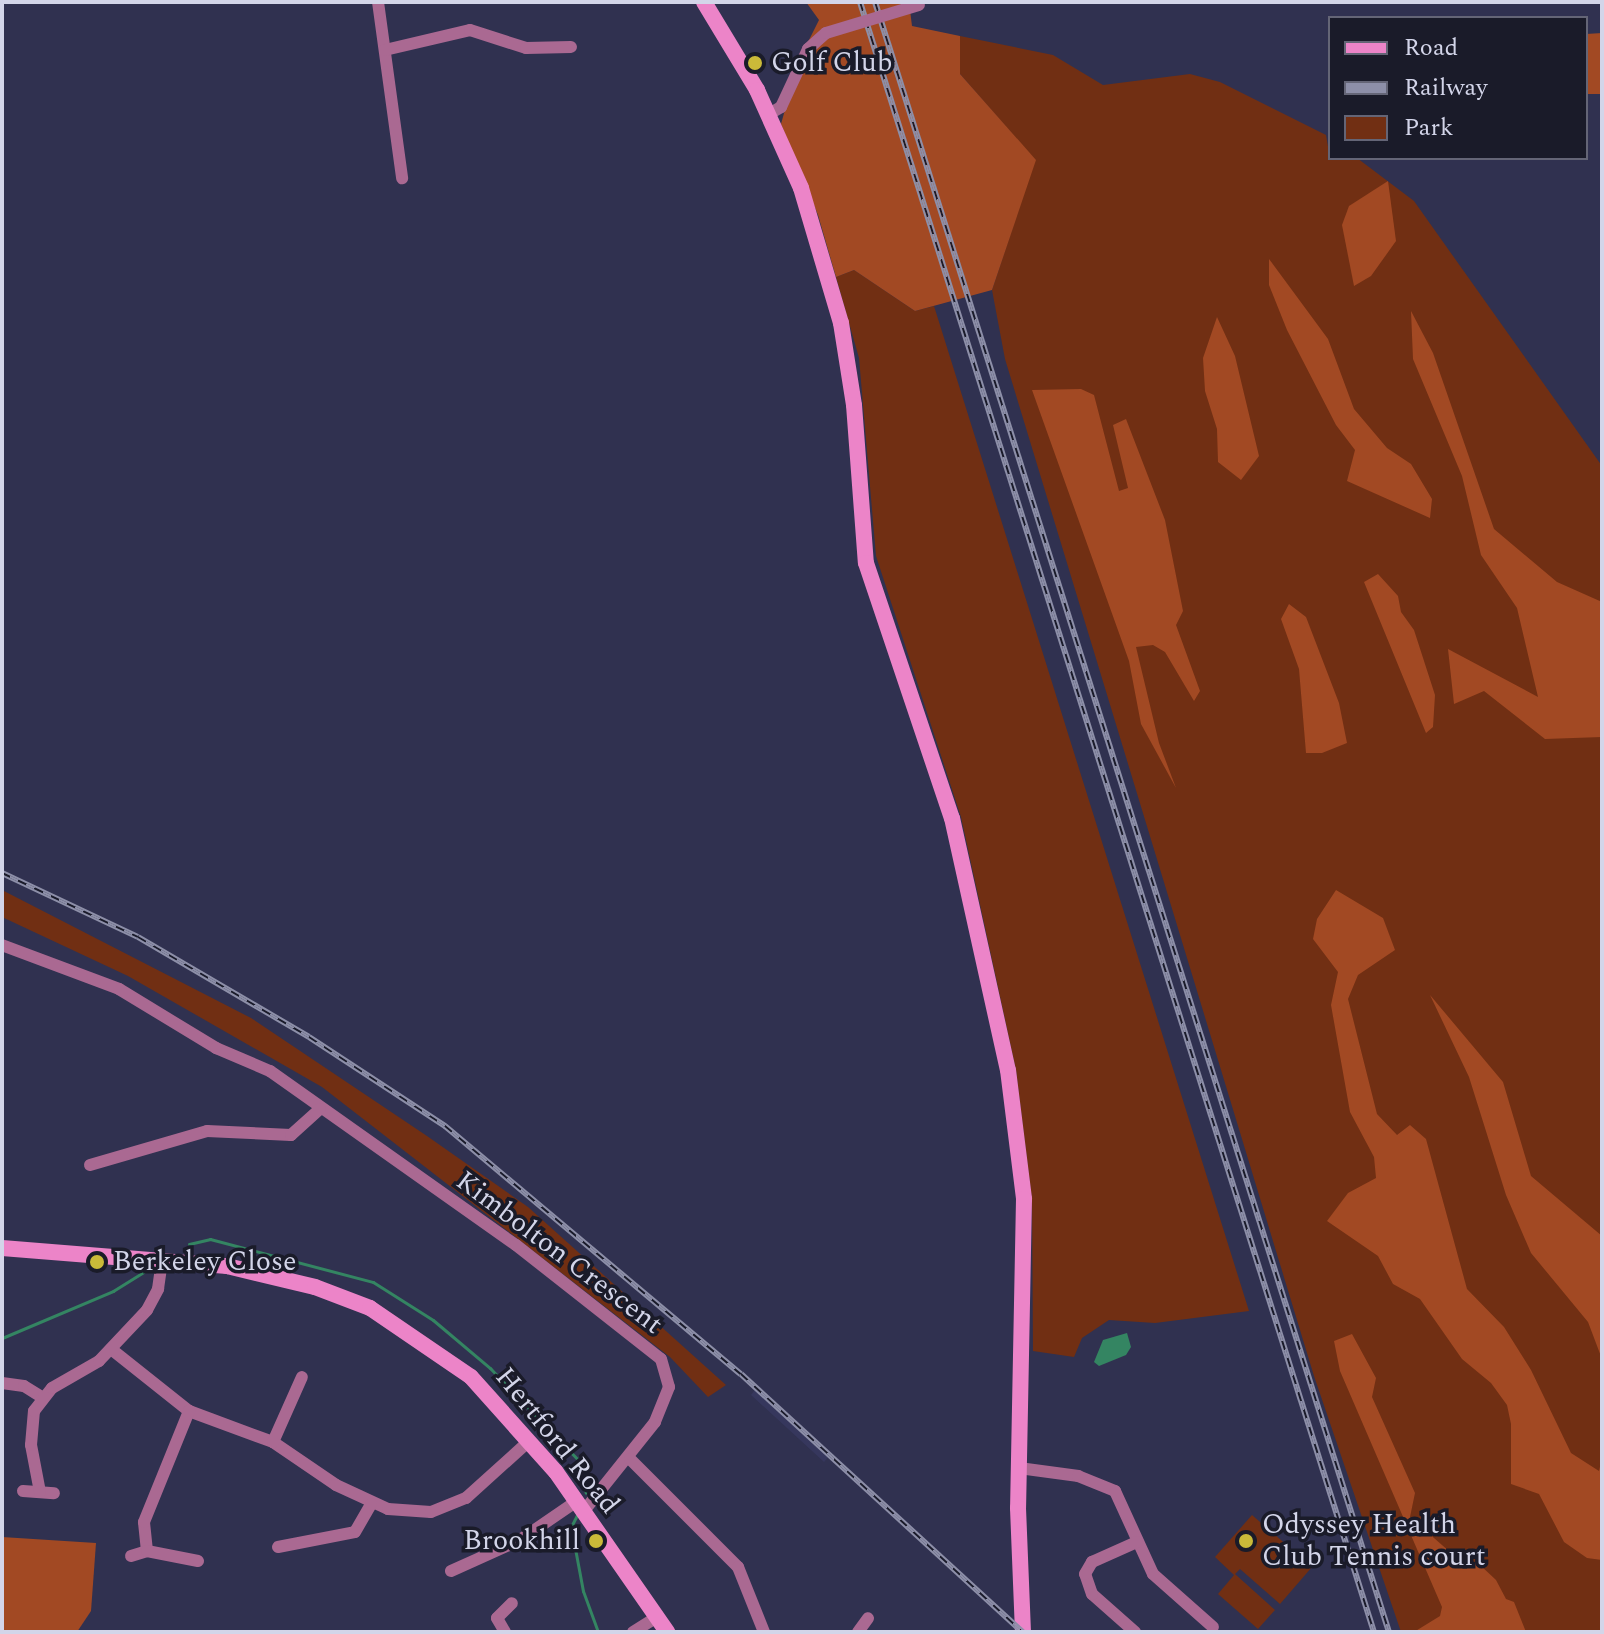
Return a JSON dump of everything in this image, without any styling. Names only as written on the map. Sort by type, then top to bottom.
[{"type":"main road","points":[[704,2],[769,114],[801,188],[841,323],[854,405],[866,563],[955,830],[1008,1070],[1024,1199],[1019,1468],[1023,1632]]},
{"type":"main road","name":"Hertford Road","points":[[2,1248],[162,1259],[271,1274],[370,1308],[471,1377],[529,1441],[581,1506],[667,1632]]},
{"type":"street","points":[[378,2],[402,178]]},
{"type":"street","points":[[769,114],[781,107],[808,49],[826,33],[919,4]]},
{"type":"street","points":[[385,50],[470,30],[526,48],[571,47]]},
{"type":"street","name":"Kimbolton Crescent","points":[[2,945],[138,998],[216,1048],[270,1071],[516,1245],[661,1359],[667,1395],[630,1459],[581,1506],[520,1540],[451,1571]]},
{"type":"street","points":[[90,1165],[207,1131],[237,1129],[291,1135],[320,1109]]},
{"type":"street","points":[[40,1492],[30,1426],[43,1398],[111,1349],[155,1300],[162,1259]]},
{"type":"street","points":[[111,1349],[189,1411],[273,1442],[371,1504],[414,1513],[448,1506],[486,1483],[529,1441]]},
{"type":"street","points":[[2,1383],[24,1386],[43,1398]]},
{"type":"street","points":[[273,1442],[295,1384]]},
{"type":"street","points":[[147,1551],[144,1522],[189,1411]]},
{"type":"street","points":[[630,1459],[738,1567],[764,1632]]},
{"type":"street","points":[[1019,1468],[1078,1476],[1115,1491],[1153,1574],[1213,1627]]},
{"type":"street","points":[[23,1491],[54,1493]]},
{"type":"street","points":[[278,1547],[291,1539],[355,1532],[371,1504]]},
{"type":"street","points":[[1135,1632],[1092,1594],[1085,1574],[1092,1562],[1137,1542]]},
{"type":"street","points":[[131,1556],[147,1551],[198,1561]]},
{"type":"street","points":[[505,1632],[497,1618],[512,1603]]},
{"type":"street","points":[[633,1632],[657,1617]]},
{"type":"street","points":[[858,1632],[868,1618]]},
{"type":"shaded area","points":[[806,2],[909,2],[912,26],[960,36],[960,74],[1036,160],[992,290],[915,311],[854,270],[836,277],[818,215],[781,124],[799,60],[819,20]]},
{"type":"shaded area","points":[[1602,33],[1602,94],[1588,94],[1588,34]]},
{"type":"shaded area","points":[[1388,181],[1396,241],[1371,276],[1354,286],[1342,225],[1349,206]]},
{"type":"shaded area","points":[[1269,259],[1328,339],[1354,409],[1387,448],[1411,464],[1432,499],[1430,518],[1347,481],[1355,450],[1336,425],[1287,330],[1269,285]]},
{"type":"shaded area","points":[[1411,311],[1433,353],[1494,529],[1557,582],[1602,602],[1602,737],[1545,739],[1484,691],[1454,704],[1448,649],[1538,697],[1517,608],[1481,555],[1462,476],[1413,359]]},
{"type":"shaded area","points":[[1217,317],[1235,356],[1259,456],[1241,480],[1218,462],[1217,429],[1205,391],[1203,358]]},
{"type":"shaded area","points":[[1081,389],[1094,395],[1119,491],[1128,488],[1113,425],[1126,419],[1165,520],[1183,611],[1176,625],[1200,691],[1194,701],[1165,652],[1153,645],[1136,647],[1159,743],[1176,788],[1141,724],[1129,661],[1032,390]]},
{"type":"shaded area","points":[[1378,574],[1398,596],[1401,612],[1414,630],[1435,695],[1433,727],[1426,733],[1364,582]]},
{"type":"shaded area","points":[[1289,604],[1306,617],[1339,703],[1347,743],[1322,753],[1306,753],[1299,669],[1281,619]]},
{"type":"shaded area","points":[[1336,890],[1383,918],[1395,950],[1358,975],[1348,999],[1377,1114],[1397,1135],[1410,1125],[1426,1139],[1467,1289],[1504,1327],[1531,1370],[1571,1453],[1599,1471],[1602,1458],[1602,1560],[1587,1558],[1564,1542],[1539,1494],[1511,1484],[1511,1424],[1507,1405],[1491,1383],[1462,1359],[1420,1299],[1393,1284],[1378,1256],[1327,1221],[1348,1193],[1376,1178],[1374,1157],[1350,1112],[1331,1005],[1338,972],[1313,939],[1317,919]]},
{"type":"shaded area","points":[[1430,995],[1503,1082],[1531,1176],[1602,1236],[1602,1359],[1588,1322],[1531,1253],[1506,1195],[1469,1077]]},
{"type":"shaded area","points":[[1127,1333],[1131,1347],[1126,1355],[1099,1366],[1094,1362],[1103,1340]]},
{"type":"shaded area","points":[[1352,1334],[1376,1378],[1372,1397],[1415,1493],[1410,1517],[1458,1559],[1479,1564],[1496,1580],[1506,1599],[1514,1602],[1526,1632],[1414,1632],[1440,1616],[1442,1607],[1340,1371],[1334,1341]]},
{"type":"shaded area","points":[[757,1387],[831,1454],[824,1462],[751,1395]]},
{"type":"shaded area","points":[[2,1537],[96,1543],[91,1611],[77,1632],[2,1632]]},
{"type":"green space","points":[[960,36],[1053,55],[1103,85],[1190,74],[1220,82],[1326,135],[1328,160],[1360,160],[1414,201],[1602,466],[1602,1632],[1401,1632],[1314,1376],[1005,359],[992,290],[1035,160],[960,74]]},
{"type":"green space","points":[[854,270],[915,311],[934,306],[1249,1311],[1155,1323],[1109,1320],[1082,1338],[1074,1357],[1033,1351],[1032,1200],[1016,1070],[961,817],[876,556],[859,358],[836,277]]},
{"type":"green space","points":[[2,890],[251,1018],[427,1136],[528,1207],[726,1385],[708,1397],[670,1357],[322,1087],[128,976],[2,917]]},
{"type":"green space","points":[[1252,1515],[1312,1567],[1280,1604],[1240,1569],[1235,1574],[1275,1610],[1258,1629],[1218,1594],[1234,1575],[1215,1557]]},
{"type":"waterway","points":[[189,1244],[210,1239],[373,1282],[433,1320],[490,1368],[581,1463],[586,1493]]},
{"type":"waterway","points":[[2,1338],[113,1291],[143,1272]]},
{"type":"waterway","points":[[577,1515],[571,1527],[583,1591],[598,1632]]},
{"type":"railway","points":[[860,2],[1374,1632]]},
{"type":"railway","points":[[875,2],[1389,1632]]},
{"type":"railway","points":[[2,873],[138,937],[309,1037],[445,1126],[741,1374],[1023,1632]]},
{"type":"place","name":"Golf Club","points":[[755,63]]},
{"type":"place","name":"Berkeley Close","points":[[97,1262]]},
{"type":"place","name":"Brookhill","points":[[596,1541]]},
{"type":"place","name":"Odyssey Health Club Tennis court","points":[[1246,1541]]}]
